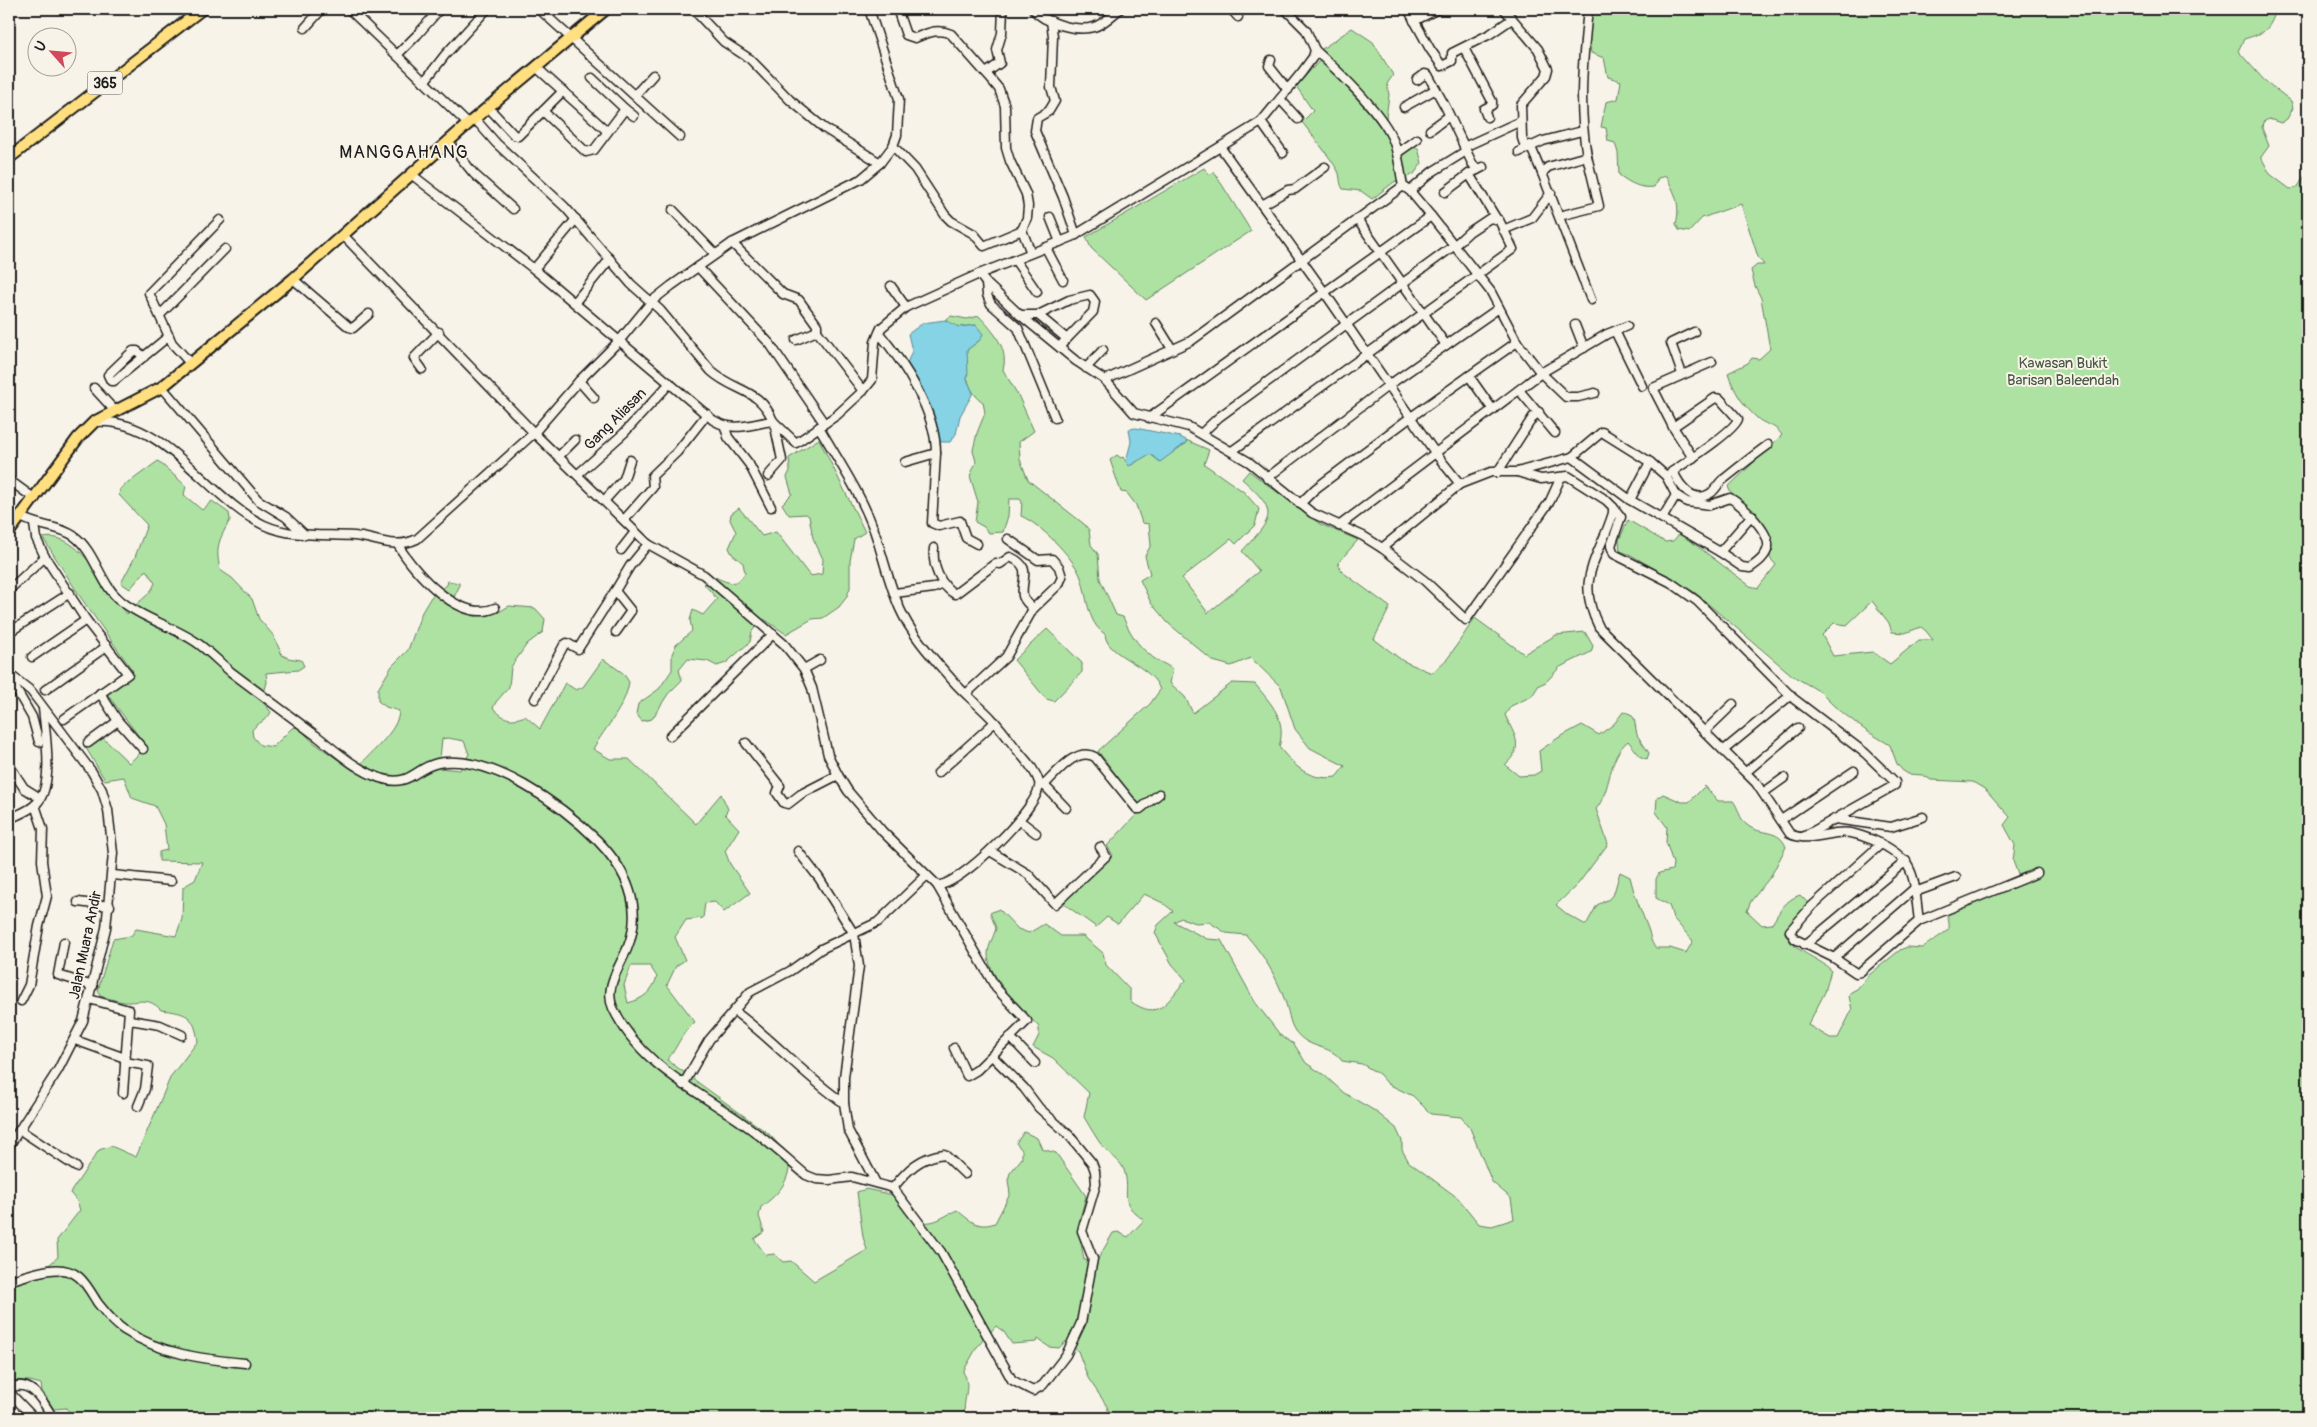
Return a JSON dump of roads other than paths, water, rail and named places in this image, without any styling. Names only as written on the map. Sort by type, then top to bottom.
[{"type":"main road","name":"365","points":[[9,158],[202,9]]},
{"type":"main road","points":[[9,532],[78,438],[94,422],[162,387],[293,279],[471,121],[606,9]]},
{"type":"street","points":[[305,28],[322,9]]},
{"type":"street","points":[[349,9],[424,82],[496,143],[576,220],[632,284],[652,302],[717,377],[754,394],[766,406],[773,422],[782,460],[768,476]]},
{"type":"street","points":[[424,82],[445,55],[487,9]]},
{"type":"street","points":[[539,9],[680,137]]},
{"type":"street","points":[[94,422],[116,422],[140,430],[191,467],[243,514],[275,530],[305,535],[354,536],[398,545],[417,539],[532,431],[652,302],[732,243],[861,179],[880,163],[893,146],[899,118],[898,90],[869,9]]},
{"type":"street","points":[[897,9],[906,35],[915,38],[934,31],[943,31],[951,34],[998,89],[1005,106],[1006,148],[1010,162],[1026,194],[1027,218],[1022,230],[1031,253]]},
{"type":"street","points":[[986,73],[1000,63],[997,50],[1002,33],[1003,9]]},
{"type":"street","points":[[1033,9],[1045,19],[1067,26],[1095,27],[1108,20],[1120,9]]},
{"type":"street","points":[[1231,9],[1238,17]]},
{"type":"street","points":[[1285,9],[1306,30],[1315,50],[1362,97],[1390,133],[1397,153],[1402,186],[1410,191],[1431,216],[1491,292],[1517,342],[1541,373],[1566,397],[1578,397],[1595,393]]},
{"type":"street","points":[[1292,15],[1299,9]]},
{"type":"street","points":[[1408,9],[1442,66],[1452,61],[1452,53],[1490,34],[1512,19]]},
{"type":"street","points":[[1414,21],[1438,9]]},
{"type":"street","points":[[1504,9],[1538,49],[1548,69],[1546,76],[1521,105],[1525,148],[1542,173],[1551,193],[1591,300]]},
{"type":"street","points":[[1559,216],[1599,206],[1582,131],[1581,83],[1588,9]]},
{"type":"street","points":[[696,10],[724,42],[750,59],[790,100],[824,128],[880,163]]},
{"type":"street","points":[[397,55],[438,11]]},
{"type":"street","points":[[1051,21],[1053,36],[1051,87],[1055,101],[1048,111],[1037,118],[1035,131],[1064,197],[1076,235]]},
{"type":"street","points":[[1464,48],[1492,101],[1492,105],[1484,109],[1487,117]]},
{"type":"street","points":[[773,422],[796,443],[864,391],[872,380],[875,342],[879,333],[892,318],[906,307],[979,274],[1076,235],[1137,196],[1221,148],[1261,122],[1313,57],[1315,50]]},
{"type":"street","points":[[1271,60],[1269,66],[1288,90]]},
{"type":"street","points":[[536,67],[607,131]]},
{"type":"street","points":[[1232,451],[1513,249],[1496,218],[1476,170],[1464,149],[1436,88],[1426,74],[1417,80]]},
{"type":"street","points":[[635,95],[654,75]]},
{"type":"street","points":[[592,78],[634,116]]},
{"type":"street","points":[[1404,107],[1436,88]]},
{"type":"street","points":[[488,107],[514,135],[518,136],[563,91]]},
{"type":"street","points":[[1280,99],[1298,119]]},
{"type":"street","points":[[543,111],[586,152],[594,150],[625,109]]},
{"type":"street","points":[[1430,130],[1450,116]]},
{"type":"street","points":[[1410,191],[1464,149],[1521,121]]},
{"type":"street","points":[[1261,122],[1283,153]]},
{"type":"street","points":[[1525,148],[1582,131]]},
{"type":"street","points":[[1397,153],[1417,140]]},
{"type":"street","points":[[448,142],[474,174],[513,209]]},
{"type":"street","points":[[893,146],[915,169],[945,215],[951,221],[974,234],[984,246],[1022,230]]},
{"type":"street","points":[[1221,148],[1326,293],[1436,454],[1460,484]]},
{"type":"street","points":[[1542,173],[1548,167],[1587,156]]},
{"type":"street","points":[[1262,205],[1288,190],[1295,189],[1325,167]]},
{"type":"street","points":[[1445,192],[1476,170]]},
{"type":"street","points":[[411,174],[575,302],[617,339],[725,427],[734,429],[773,422]]},
{"type":"street","points":[[1105,380],[1191,341],[1402,186]]},
{"type":"street","points":[[1503,230],[1532,218],[1551,193]]},
{"type":"street","points":[[674,210],[715,254]]},
{"type":"street","points":[[1149,418],[1431,216]]},
{"type":"street","points":[[1050,217],[1060,242]]},
{"type":"street","points":[[1202,433],[1219,417],[1455,245],[1469,232],[1490,218],[1496,218]]},
{"type":"street","points":[[1357,219],[1446,345]]},
{"type":"street","points":[[190,363],[172,343],[149,293],[220,220]]},
{"type":"street","points":[[534,269],[576,220]]},
{"type":"street","points":[[343,235],[439,332],[532,431],[578,474],[635,532],[648,544],[704,575],[773,634],[792,653],[804,669],[816,700],[828,755],[838,775],[876,823],[926,876],[937,885],[996,988],[1027,1019],[1027,1022],[978,1070],[967,1076],[954,1048]]},
{"type":"street","points":[[732,243],[783,294],[799,300],[817,325],[817,331],[864,391]]},
{"type":"street","points":[[1046,248],[1063,280]]},
{"type":"street","points":[[160,315],[225,250]]},
{"type":"street","points":[[575,302],[610,259]]},
{"type":"street","points":[[1014,260],[1037,292]]},
{"type":"street","points":[[698,267],[770,344],[822,425],[858,494],[874,530],[884,566],[904,616],[921,643],[956,684],[995,722],[1029,763],[1042,785],[1066,808]]},
{"type":"street","points":[[979,274],[1020,315],[1086,368],[1105,380],[1134,413],[1189,427],[1232,451],[1325,521],[1363,536],[1382,548],[1425,581],[1466,620],[1540,517],[1555,493],[1561,477]]},
{"type":"street","points":[[293,279],[353,328],[369,314]]},
{"type":"street","points":[[986,283],[987,295],[991,304],[1018,328],[1055,418]]},
{"type":"street","points":[[891,286],[906,307]]},
{"type":"street","points":[[1020,315],[1038,315],[1068,300],[1090,295],[1095,302],[1095,308],[1060,346]]},
{"type":"street","points":[[1267,478],[1389,384],[1499,308]]},
{"type":"street","points":[[1038,315],[1067,339]]},
{"type":"street","points":[[1156,323],[1172,349]]},
{"type":"street","points":[[1575,325],[1584,348]]},
{"type":"street","points":[[1339,526],[1541,373],[1627,326]]},
{"type":"street","points":[[796,340],[817,331]]},
{"type":"street","points":[[1615,331],[1642,386]]},
{"type":"street","points":[[422,369],[414,358],[439,332]]},
{"type":"street","points":[[1682,374],[1671,340],[1694,332]]},
{"type":"street","points":[[879,333],[903,364],[928,415],[936,453],[932,523],[939,526],[960,521],[966,538],[976,544]]},
{"type":"street","points":[[144,357],[137,351],[133,351],[108,375],[111,381],[114,381],[144,357],[169,336]]},
{"type":"street","points":[[1300,504],[1321,484],[1411,416],[1517,342]]},
{"type":"street","points":[[1086,368],[1103,350]]},
{"type":"street","points":[[1694,458],[1673,427],[1653,388],[1712,362]]},
{"type":"street","points":[[1470,376],[1492,410]]},
{"type":"street","points":[[579,381],[594,398]]},
{"type":"street","name":"Gang Aliasan","points":[[578,474],[624,433],[670,383]]},
{"type":"street","points":[[162,387],[258,500],[286,517],[305,535]]},
{"type":"street","points":[[94,388],[115,411]]},
{"type":"street","points":[[1519,390],[1555,433]]},
{"type":"street","points":[[1670,473],[1694,458],[1733,427],[1738,419],[1720,399],[1715,398],[1673,427]]},
{"type":"street","points":[[1497,472],[1533,417],[1539,412]]},
{"type":"street","points":[[624,520],[654,487],[652,476],[677,452],[707,414]]},
{"type":"street","points":[[725,427],[728,437],[749,464],[771,507]]},
{"type":"street","points":[[1382,548],[1460,484],[1491,472],[1517,472],[1572,457],[1602,432],[1670,473],[1688,493],[1702,495],[1710,493],[1721,481],[1768,445]]},
{"type":"street","points":[[559,456],[574,440]]},
{"type":"street","points":[[905,462],[936,453]]},
{"type":"street","points":[[1572,457],[1630,500],[1663,517],[1742,566],[1750,568],[1763,558],[1768,547],[1767,539],[1752,516],[1730,498],[1710,505],[1687,502],[1676,495],[1670,473]]},
{"type":"street","points":[[604,500],[624,479],[630,460]]},
{"type":"street","points":[[1630,500],[1650,462]]},
{"type":"street","points":[[1517,472],[1540,479],[1573,478],[1606,500],[1621,517],[1611,546],[1614,554],[1670,582],[1698,601],[1791,695],[1865,754],[1895,782],[1895,785],[1803,837]]},
{"type":"street","points":[[9,480],[35,499]]},
{"type":"street","points":[[1663,517],[1676,495]]},
{"type":"street","points":[[1613,507],[1611,520],[1589,574],[1587,589],[1591,610],[1599,627],[1746,772],[1763,793],[1790,834],[1803,837],[1846,831],[1857,833],[1902,856],[1914,878],[1919,921]]},
{"type":"street","points":[[1720,552],[1752,516]]},
{"type":"street","points":[[21,517],[34,524],[72,534],[82,542],[118,599],[198,643],[219,662],[340,754],[370,773],[397,782],[414,776],[438,763],[457,762],[496,772],[525,784],[547,799],[597,840],[618,864],[630,887],[635,919],[629,946],[610,987],[612,1006],[629,1036],[660,1067],[746,1125],[806,1175],[816,1179],[829,1180],[852,1177],[893,1188],[941,1252],[1012,1380],[1033,1391],[1043,1385],[1066,1355],[1081,1323],[1093,1259],[1082,1231],[1096,1184],[1095,1171],[1092,1163],[1068,1134],[1039,1108],[1024,1088],[992,1056]]},
{"type":"street","points":[[34,524],[36,538],[45,557],[86,620],[128,674],[64,719]]},
{"type":"street","points":[[621,550],[635,532]]},
{"type":"street","points":[[967,693],[1006,657],[1033,609],[1059,584],[1062,577],[1059,567],[1052,559],[1038,560],[1008,539]]},
{"type":"street","points":[[535,699],[564,645],[567,643],[578,649],[630,566],[648,544]]},
{"type":"street","points":[[398,545],[417,571],[449,600],[465,609],[473,611],[495,608]]},
{"type":"street","points":[[934,548],[936,567],[944,584],[952,592],[958,593],[996,563],[1000,564],[1011,557],[1023,568],[1025,581],[1024,598],[1033,609]]},
{"type":"street","points":[[11,588],[45,557]]},
{"type":"street","points":[[895,592],[934,588],[944,584]]},
{"type":"street","points":[[615,591],[631,611],[616,632]]},
{"type":"street","points":[[11,631],[70,593]]},
{"type":"street","points":[[32,656],[86,620]]},
{"type":"street","points":[[670,736],[773,634]]},
{"type":"street","points":[[45,690],[107,646]]},
{"type":"street","points":[[804,669],[820,660]]},
{"type":"street","name":"Jalan Muara Andir","points":[[9,674],[13,684],[31,691],[92,772],[102,790],[108,810],[113,853],[110,906],[93,986],[75,1040],[9,1146]]},
{"type":"street","points":[[13,684],[32,717],[39,742]]},
{"type":"street","points":[[100,693],[118,721],[143,749]]},
{"type":"street","points":[[1724,750],[1791,695]]},
{"type":"street","points":[[1704,731],[1733,704]]},
{"type":"street","points":[[21,1001],[29,985],[39,926],[47,896],[42,860],[43,829],[38,802],[48,772],[43,708]]},
{"type":"street","points":[[88,743],[118,721]]},
{"type":"street","points":[[938,773],[995,722]]},
{"type":"street","points":[[1746,772],[1798,728]]},
{"type":"street","points":[[746,743],[780,786],[777,793],[784,804],[788,804],[801,794],[838,775]]},
{"type":"street","points":[[937,885],[951,883],[987,853],[1019,820],[1042,785],[1074,758],[1087,754],[1095,757],[1137,809],[1140,809],[1159,794]]},
{"type":"street","points":[[9,765],[24,788],[38,802]]},
{"type":"street","points":[[1782,820],[1854,770]]},
{"type":"street","points":[[1763,793],[1784,778]]},
{"type":"street","points":[[9,819],[38,802]]},
{"type":"street","points":[[1834,819],[1891,827],[1923,817]]},
{"type":"street","points":[[1019,820],[1036,833]]},
{"type":"street","points":[[1881,844],[1794,926],[1791,933],[1805,945],[1834,958],[1853,971],[1860,972],[1919,921],[2037,873]]},
{"type":"street","points":[[987,853],[1028,874],[1055,904],[1106,856],[1100,847]]},
{"type":"street","points":[[798,852],[819,878],[854,934],[859,966],[844,1077],[844,1103],[848,1130],[876,1184]]},
{"type":"street","points":[[1805,945],[1906,861]]},
{"type":"street","points":[[113,876],[171,881]]},
{"type":"street","points":[[683,1084],[708,1040],[750,992],[790,971],[827,946],[878,922],[926,876]]},
{"type":"street","points":[[1834,958],[1915,890],[1956,876]]},
{"type":"street","points":[[78,902],[110,906]]},
{"type":"street","points":[[64,942],[58,975],[93,986]]},
{"type":"street","points":[[89,998],[128,1009],[130,1020],[123,1092]]},
{"type":"street","points":[[734,1011],[758,1028],[766,1038],[790,1057],[825,1090],[844,1103]]},
{"type":"street","points":[[130,1020],[160,1026],[182,1035]]},
{"type":"street","points":[[1010,1037],[1035,1063]]},
{"type":"street","points":[[75,1040],[125,1060],[148,1066],[145,1089],[138,1106]]},
{"type":"street","points":[[20,1130],[76,1168]]},
{"type":"street","points":[[893,1188],[910,1167],[936,1155],[944,1154],[965,1174]]},
{"type":"street","points":[[9,1282],[43,1272],[68,1272],[79,1277],[113,1321],[136,1336],[182,1355],[218,1362],[245,1363]]},
{"type":"street","points":[[9,1388],[21,1385],[29,1387],[41,1399],[53,1418]]},
{"type":"street","points":[[9,1392],[34,1418]]},
{"type":"water","points":[[945,320],[959,327],[976,325],[983,334],[980,340],[967,350],[968,374],[966,377],[973,393],[960,416],[956,434],[950,442],[938,442],[907,363],[912,351],[908,334],[923,323]]},
{"type":"water","points":[[1136,428],[1180,437],[1186,440],[1186,443],[1160,462],[1150,454],[1129,466],[1126,461],[1131,442],[1129,429]]},
{"type":"district","name":"MANGGAHANG","points":[[404,152]]},
{"type":"park label","name":"Kawasan Bukit Barisan Baleendah","points":[[2063,372]]}]
